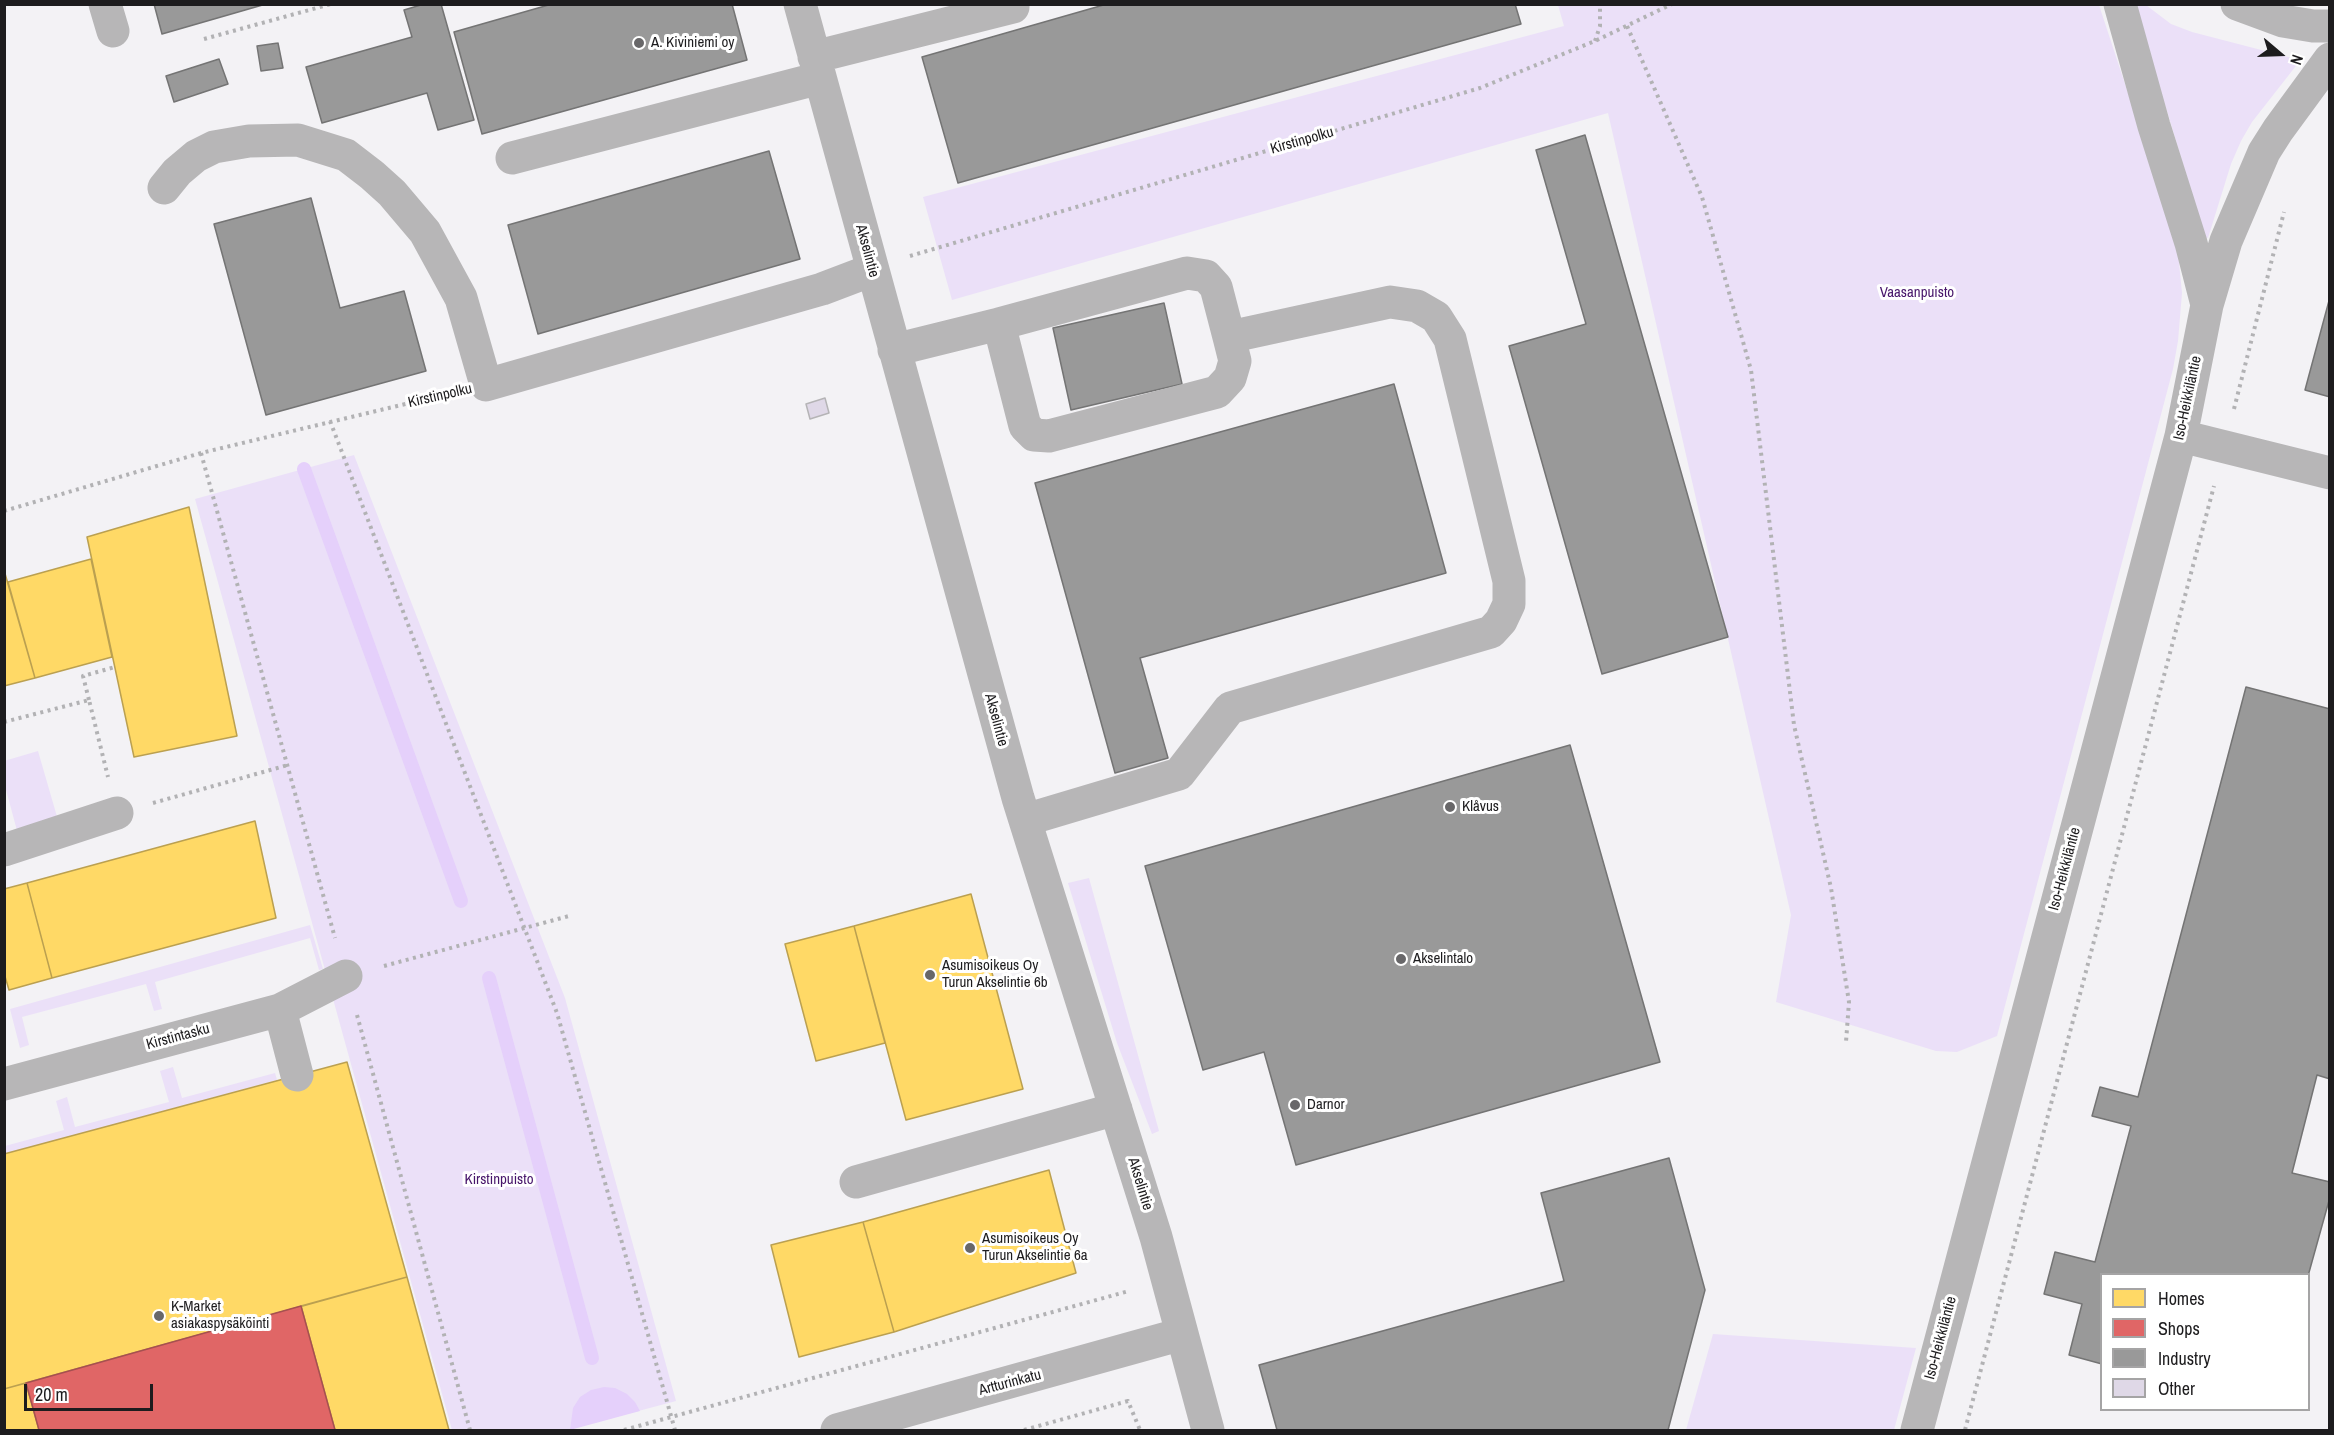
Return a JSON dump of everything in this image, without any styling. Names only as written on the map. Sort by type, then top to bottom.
[{"type":"street","name":"Akselintie","points":[[800,4],[1025,820],[1168,1280],[1208,1431]]},
{"type":"street","points":[[512,158],[817,68],[1013,7],[1013,4]]},
{"type":"street","name":"Iso-Heikkiläntie","points":[[2120,4],[2154,126],[2191,243],[2207,305]]},
{"type":"street","points":[[2237,4],[2283,21],[2330,26]]},
{"type":"street","name":"Iso-Heikkiläntie","points":[[1917,1431],[2181,436],[2207,305],[2226,241],[2264,153],[2330,59]]},
{"type":"street","points":[[164,188],[177,172],[196,156],[214,147],[249,141],[298,140],[346,155],[372,174],[392,193],[424,232],[461,298],[486,385]]},
{"type":"street","name":"Kirstinpolku","points":[[486,385],[822,289],[872,270]]},
{"type":"street","points":[[894,350],[1187,273],[1206,276],[1216,287],[1235,361],[1230,378],[1217,392],[1049,436],[1034,435],[1025,426],[999,324]]},
{"type":"street","points":[[1025,820],[1179,774],[1230,708],[1491,632],[1501,621],[1509,604],[1509,581],[1450,339],[1436,317],[1417,306],[1390,302],[1229,337]]},
{"type":"street","points":[[2181,436],[2330,473]]},
{"type":"street","points":[[4,850],[117,813]]},
{"type":"street","name":"Kirstintasku","points":[[7,1075],[280,1010],[346,976]]},
{"type":"street","points":[[280,1010],[297,1075]]},
{"type":"street","points":[[856,1182],[1116,1109]]},
{"type":"street","name":"Artturinkatu","points":[[837,1431],[1182,1334]]},
{"type":"path","points":[[204,39],[331,4]]},
{"type":"path","points":[[1595,41],[1600,26],[1600,4]]},
{"type":"path","name":"Kirstinpolku","points":[[922,252],[1480,88],[1595,41],[1672,4]]},
{"type":"path","points":[[1627,26],[1702,197],[1751,370],[1794,725],[1831,888],[1849,1002],[1846,1042]]},
{"type":"path","points":[[1965,1431],[2224,447],[2285,205]]},
{"type":"path","name":"Kirstinpolku","points":[[4,511],[201,453],[486,385]]},
{"type":"path","points":[[330,422],[557,1013],[675,1431]]},
{"type":"path","points":[[115,667],[83,676],[117,813],[288,765]]},
{"type":"path","points":[[4,722],[89,700]]},
{"type":"path","points":[[346,976],[569,916]]},
{"type":"path","points":[[624,1431],[1168,1280]]},
{"type":"path","points":[[1024,1431],[1128,1401],[1140,1431]]},
{"type":"green space","name":"Vaasanpuisto","points":[[1558,5],[2099,5],[2177,242],[2182,293],[2178,341],[2173,369],[1997,1036],[1957,1052],[1936,1051],[1776,1002],[1791,915],[1608,113],[952,300],[923,197],[1564,26]]},
{"type":"green space","points":[[2131,5],[2146,5],[2171,24],[2192,32],[2296,59],[2299,62],[2252,122],[2241,141],[2231,164],[2208,238],[2205,237],[2167,111]]},
{"type":"green space","name":"Kirstinpuisto","points":[[354,455],[565,998],[676,1401],[567,1430],[452,1430],[195,499]]},
{"type":"green space","points":[[38,751],[60,827],[19,838],[5,786],[4,761]]},
{"type":"green space","points":[[1089,878],[1159,1131],[1152,1134],[1117,1043],[1068,883]]},
{"type":"green space","points":[[310,925],[323,969],[319,970],[310,938],[155,982],[162,1009],[154,1011],[146,984],[22,1017],[29,1045],[20,1048],[10,1009]]},
{"type":"green space","points":[[173,1067],[182,1098],[275,1073],[277,1080],[5,1154],[5,1146],[64,1130],[56,1101],[67,1097],[75,1127],[169,1102],[160,1071]]},
{"type":"green space","points":[[1713,1334],[1916,1348],[1894,1430],[1686,1430]]},
{"type":"shaded area","points":[[604,1387],[615,1388],[627,1394],[640,1411],[570,1430],[573,1408],[580,1397],[591,1390]]},
{"type":"building: Homes","points":[[189,507],[237,736],[134,757],[87,537]]},
{"type":"building: Homes","points":[[91,559],[112,657],[35,678],[8,582]]},
{"type":"building: Homes","points":[[4,570],[35,678],[4,686]]},
{"type":"building: Homes","points":[[255,821],[276,918],[52,978],[27,883]]},
{"type":"building: Homes","points":[[27,883],[52,978],[9,990],[4,973],[4,889]]},
{"type":"building: Homes","name":"Asumisoikeus Oy Turun Akselintie 6b","points":[[971,894],[1023,1089],[906,1120],[854,926]]},
{"type":"building: Homes","points":[[854,926],[885,1043],[816,1061],[785,944]]},
{"type":"building: Homes","points":[[347,1062],[407,1277],[4,1389],[4,1154]]},
{"type":"building: Homes","name":"Asumisoikeus Oy Turun Akselintie 6a","points":[[1049,1170],[1076,1273],[894,1332],[863,1222]]},
{"type":"building: Homes","points":[[863,1222],[894,1332],[799,1357],[771,1245]]},
{"type":"building: Homes","points":[[407,1277],[449,1430],[335,1430],[301,1306]]},
{"type":"building: Homes","points":[[26,1383],[39,1430],[4,1430],[4,1389]]},
{"type":"building: Shops","points":[[301,1306],[335,1430],[39,1430],[26,1383]]},
{"type":"building: Industry","points":[[154,4],[266,4],[162,34]]},
{"type":"building: Industry","points":[[424,4],[441,4],[474,120],[438,130],[427,93],[322,123],[306,67],[412,37],[404,10]]},
{"type":"building: Industry","points":[[552,4],[732,4],[747,60],[482,134],[454,32]]},
{"type":"building: Industry","points":[[1107,4],[1515,4],[1521,24],[958,183],[922,57]]},
{"type":"building: Industry","points":[[278,43],[283,68],[261,71],[257,46]]},
{"type":"building: Industry","points":[[219,59],[228,84],[174,102],[166,76]]},
{"type":"building: Industry","points":[[1585,135],[1728,637],[1602,674],[1509,346],[1586,324],[1536,150]]},
{"type":"building: Industry","points":[[769,151],[800,259],[538,334],[508,225]]},
{"type":"building: Industry","points":[[311,198],[340,308],[404,291],[426,371],[266,415],[214,224]]},
{"type":"building: Industry","points":[[2330,297],[2330,397],[2305,390]]},
{"type":"building: Industry","points":[[1164,303],[1182,384],[1071,410],[1053,328]]},
{"type":"building: Industry","points":[[1394,384],[1446,573],[1140,658],[1168,758],[1115,773],[1035,483]]},
{"type":"building: Industry","points":[[2246,687],[2330,709],[2330,1079],[2317,1075],[2292,1173],[2330,1182],[2330,1197],[2309,1273],[2100,1273],[2100,1363],[2069,1355],[2082,1304],[2044,1294],[2055,1252],[2095,1262],[2131,1126],[2092,1116],[2100,1087],[2138,1097]]},
{"type":"building: Industry","name":"Akselintalo","points":[[1570,745],[1660,1062],[1296,1165],[1264,1052],[1203,1070],[1145,866]]},
{"type":"building: Industry","points":[[1669,1158],[1705,1290],[1668,1430],[1277,1430],[1259,1365],[1564,1281],[1541,1193]]},
{"type":"building: Other","points":[[825,398],[829,413],[810,419],[806,404]]},
{"type":"waterway","points":[[304,469],[461,901]]},
{"type":"waterway","points":[[489,978],[592,1358]]},
{"type":"place","name":"A. Kiviniemi oy","points":[[639,43]]},
{"type":"place","name":"Klåvus","points":[[1450,807]]},
{"type":"place","name":"Akselintalo","points":[[1401,959]]},
{"type":"place","name":"Asumisoikeus Oy Turun Akselintie 6b","points":[[930,975]]},
{"type":"place","name":"Darnor","points":[[1295,1105]]},
{"type":"place","name":"Asumisoikeus Oy Turun Akselintie 6a","points":[[970,1248]]},
{"type":"place","name":"K-Market asiakaspysäköinti","points":[[159,1316]]}]
